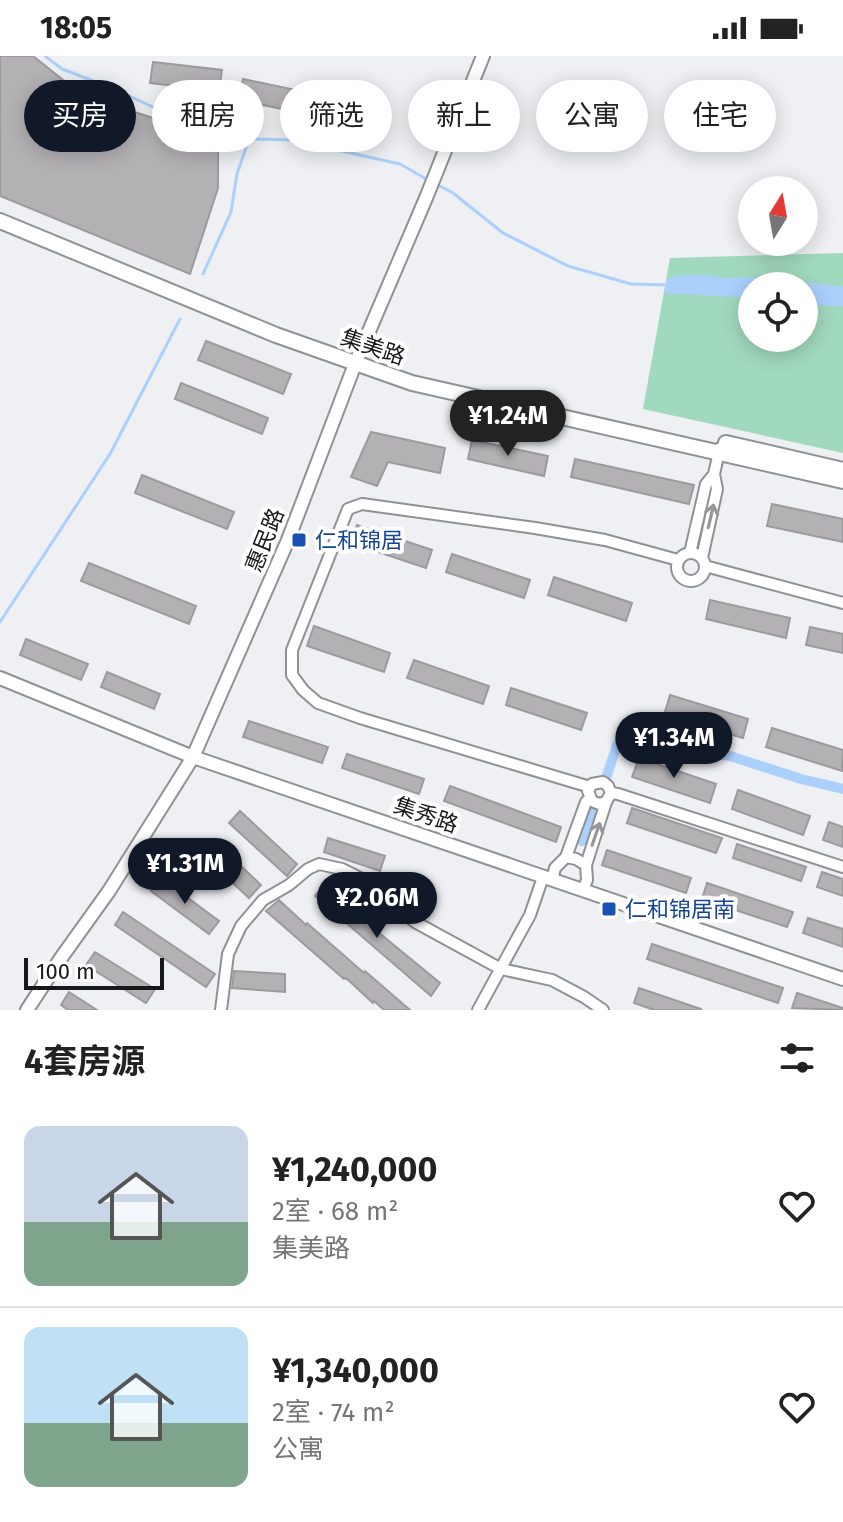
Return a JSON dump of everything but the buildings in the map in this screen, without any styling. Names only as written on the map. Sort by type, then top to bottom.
[{"type":"main road","name":"集美路","points":[[0,212],[358,360]]},
{"type":"main road","name":"集美路","points":[[0,221],[276,335],[412,374],[721,447],[843,481]]},
{"type":"main road","name":"集美路","points":[[721,447],[843,470]]},
{"type":"street","name":"惠民路","points":[[27,1010],[109,891],[193,757],[288,540],[483,56]]},
{"type":"street","points":[[690,553],[706,484],[714,474],[721,447]]},
{"type":"street","points":[[714,474],[717,489],[703,562],[702,575],[690,580],[682,577],[677,569],[678,560],[685,554],[694,553],[703,562],[843,603]]},
{"type":"street","points":[[678,560],[591,538],[535,528],[362,504],[348,509],[292,650],[292,675],[318,703],[590,793],[599,804],[618,794],[843,867]]},
{"type":"street","name":"集秀路","points":[[0,678],[193,757],[843,979]]},
{"type":"street","points":[[478,1010],[547,878],[566,857],[595,782],[603,782],[608,786],[608,798],[586,865],[587,880],[583,890]]},
{"type":"street","points":[[566,857],[586,865]]},
{"type":"street","points":[[221,1010],[228,954],[241,926],[263,900],[319,864],[342,869],[366,881],[415,922],[501,969],[552,980],[603,1010]]},
{"type":"green space","points":[[843,253],[843,453],[643,409],[670,258]]},
{"type":"water","points":[[683,275],[738,278],[738,297],[664,293],[667,278]]},
{"type":"water","points":[[818,284],[843,287],[843,306],[818,305]]},
{"type":"waterway","points":[[45,56],[62,69],[157,109],[228,124],[249,139],[292,140],[400,164],[428,180]]},
{"type":"waterway","points":[[203,274],[231,212],[237,174],[245,152]]},
{"type":"waterway","points":[[434,183],[453,193],[503,233],[568,266],[631,284],[668,285]]},
{"type":"waterway","points":[[0,622],[110,454],[180,319]]},
{"type":"waterway","points":[[606,778],[617,745],[625,733],[646,729],[704,752],[730,756],[843,789]]},
{"type":"waterway","points":[[582,841],[594,808]]},
{"type":"place","name":"仁和锦居","points":[[299,540]]},
{"type":"place","name":"仁和锦居南","points":[[609,909]]}]
